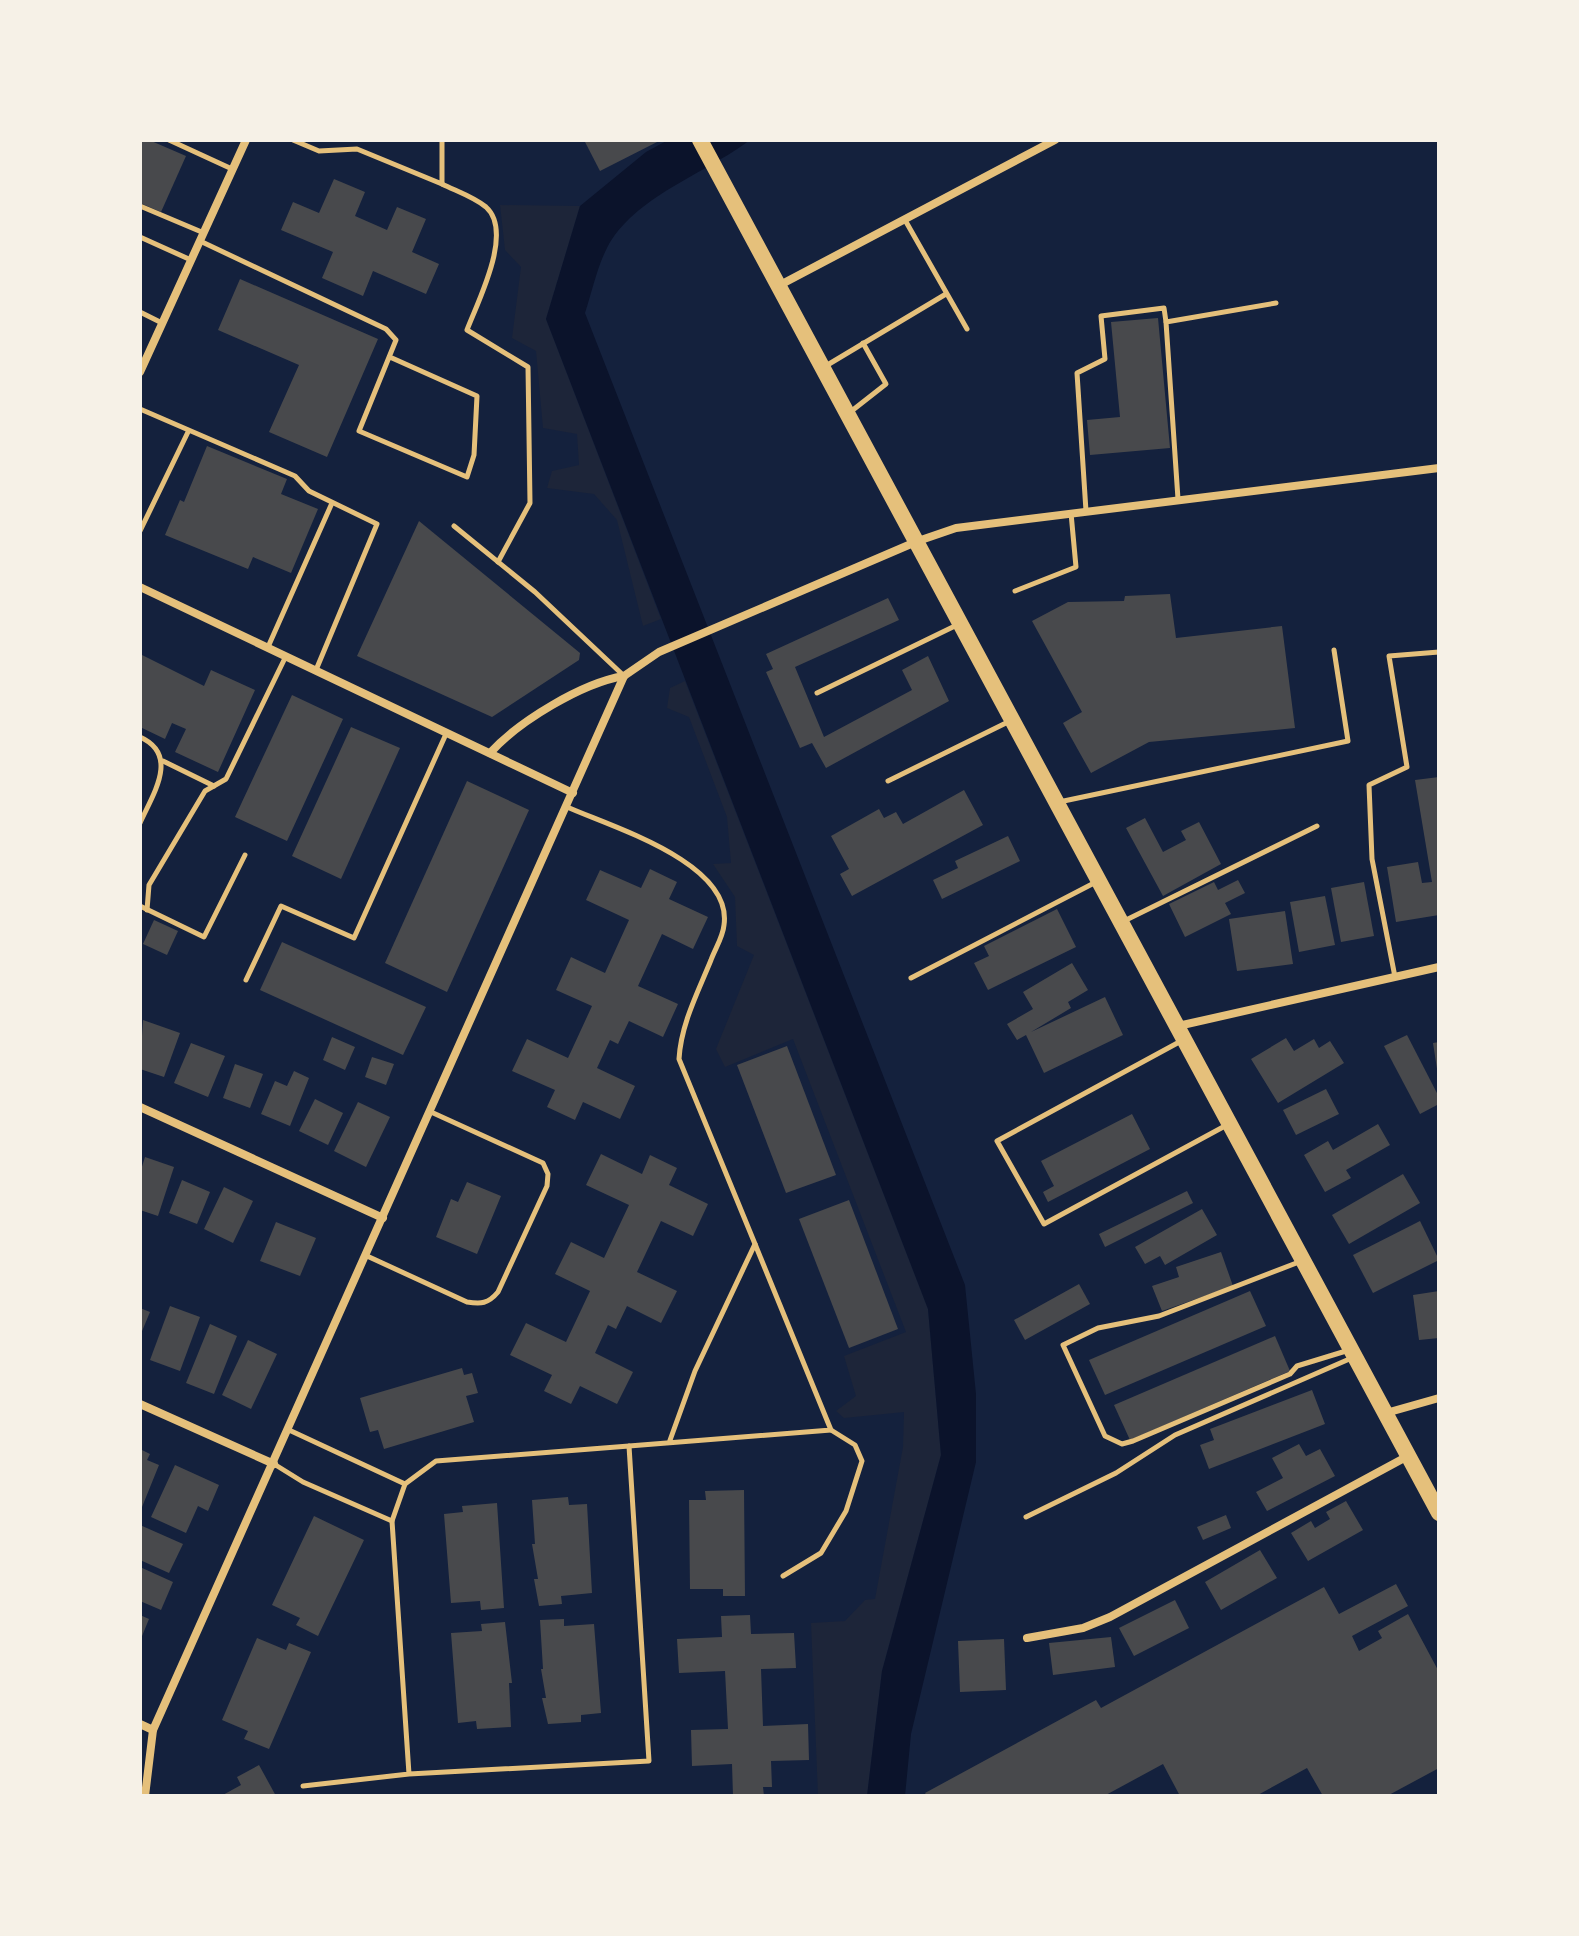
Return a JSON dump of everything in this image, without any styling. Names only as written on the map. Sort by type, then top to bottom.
[{"type":"main road","points":[[700,140],[1439,1513]]},
{"type":"street","points":[[140,372],[246,140]]},
{"type":"street","points":[[780,285],[1055,140]]},
{"type":"street","points":[[490,753],[506,736],[599,680],[624,676],[659,652],[918,541],[976,524],[1439,468]]},
{"type":"street","points":[[140,587],[573,793]]},
{"type":"street","points":[[145,1796],[153,1730],[624,676]]},
{"type":"street","points":[[1180,1033],[1439,967]]},
{"type":"street","points":[[140,1107],[383,1218]]},
{"type":"street","points":[[1386,1413],[1439,1398]]},
{"type":"street","points":[[140,1404],[274,1464]]},
{"type":"street","points":[[1027,1638],[1083,1628],[1110,1617],[1408,1456]]},
{"type":"street","points":[[140,1724],[153,1730]]},
{"type":"lane","points":[[169,140],[233,169]]},
{"type":"lane","points":[[293,140],[319,151],[357,149],[442,184],[486,208],[495,220],[498,237],[467,330],[528,367],[530,503],[498,562]]},
{"type":"lane","points":[[442,140],[442,184]]},
{"type":"lane","points":[[140,206],[386,329],[396,340],[392,358],[359,431],[467,477],[474,455],[477,396],[392,358]]},
{"type":"lane","points":[[904,219],[967,329]]},
{"type":"lane","points":[[140,237],[191,260]]},
{"type":"lane","points":[[824,367],[946,294]]},
{"type":"lane","points":[[1166,322],[1276,303]]},
{"type":"lane","points":[[1086,511],[1077,373],[1105,359],[1101,316],[1164,308],[1178,499]]},
{"type":"lane","points":[[140,312],[162,323]]},
{"type":"lane","points":[[849,413],[886,384],[863,343]]},
{"type":"lane","points":[[140,409],[295,476],[309,491],[377,524],[316,671]]},
{"type":"lane","points":[[140,531],[188,432]]},
{"type":"lane","points":[[268,648],[332,503]]},
{"type":"lane","points":[[1015,591],[1076,567],[1071,512]]},
{"type":"lane","points":[[454,526],[535,592],[624,676]]},
{"type":"lane","points":[[817,693],[961,623]]},
{"type":"lane","points":[[1056,802],[1348,741],[1334,650]]},
{"type":"lane","points":[[1395,977],[1372,859],[1369,785],[1407,767],[1389,656],[1439,652]]},
{"type":"lane","points":[[245,855],[204,937],[143,908],[149,885],[205,791],[226,779],[286,656]]},
{"type":"lane","points":[[888,781],[1012,719]]},
{"type":"lane","points":[[246,980],[281,906],[354,938],[447,733]]},
{"type":"lane","points":[[140,737],[153,743],[163,761],[214,786]]},
{"type":"lane","points":[[140,823],[161,776],[163,761]]},
{"type":"lane","points":[[567,807],[689,863],[714,888],[723,906],[724,926],[680,1039],[679,1059],[831,1430],[855,1445],[862,1461],[846,1511],[821,1553],[783,1576]]},
{"type":"lane","points":[[1121,922],[1317,826]]},
{"type":"lane","points":[[911,978],[1099,881]]},
{"type":"lane","points":[[1180,1033],[997,1141],[1044,1224],[1229,1123]]},
{"type":"lane","points":[[367,1256],[467,1302],[481,1304],[491,1301],[547,1186],[548,1174],[543,1163],[431,1112]]},
{"type":"lane","points":[[669,1443],[695,1371],[755,1244]]},
{"type":"lane","points":[[1303,1260],[1159,1316],[1098,1328],[1063,1345],[1105,1436],[1122,1444],[1133,1441],[1290,1374],[1297,1366],[1322,1357],[1353,1353]]},
{"type":"lane","points":[[1026,1517],[1116,1473],[1175,1435],[1353,1353]]},
{"type":"lane","points":[[289,1430],[405,1484]]},
{"type":"lane","points":[[409,1774],[392,1521],[405,1484],[436,1461],[831,1430]]},
{"type":"lane","points":[[303,1786],[409,1774],[649,1761],[629,1446]]},
{"type":"lane","points":[[274,1464],[303,1482],[392,1521]]},
{"type":"shaded area","points":[[668,140],[750,140],[634,214],[603,255],[585,313],[965,1285],[976,1394],[976,1462],[911,1734],[905,1796],[867,1796],[882,1671],[941,1455],[928,1309],[546,319],[580,206],[646,152]]},
{"type":"shaded area","points":[[500,205],[580,206],[546,319],[661,619],[643,626],[617,520],[594,494],[547,488],[552,471],[579,465],[577,434],[543,428],[536,351],[512,338],[521,267],[505,250]]},
{"type":"shaded area","points":[[685,681],[928,1309],[941,1455],[882,1671],[867,1796],[818,1796],[811,1623],[845,1621],[865,1600],[875,1599],[903,1447],[904,1412],[844,1418],[836,1411],[856,1396],[844,1356],[906,1332],[793,1039],[725,1067],[716,1049],[754,955],[737,946],[735,897],[713,864],[731,863],[727,817],[689,717],[667,708],[670,688]]},
{"type":"building","points":[[140,140],[149,140],[186,156],[161,212],[140,203]]},
{"type":"building","points":[[584,140],[661,140],[600,171]]},
{"type":"building","points":[[334,179],[365,192],[355,216],[387,230],[397,207],[426,219],[412,252],[439,264],[426,294],[373,271],[363,296],[322,278],[333,252],[281,230],[293,202],[319,213]]},
{"type":"building","points":[[240,279],[378,339],[327,457],[269,432],[299,365],[218,330]]},
{"type":"building","points":[[1158,318],[1170,448],[1090,455],[1087,420],[1120,417],[1111,322]]},
{"type":"building","points":[[207,446],[287,479],[281,494],[318,509],[291,573],[253,557],[248,569],[165,535],[180,500],[184,502]]},
{"type":"building","points":[[419,521],[580,653],[579,660],[492,717],[357,656]]},
{"type":"building","points":[[1170,594],[1176,638],[1282,626],[1295,728],[1149,742],[1091,773],[1063,723],[1082,712],[1032,621],[1068,602],[1124,601],[1125,596]]},
{"type":"building","points":[[888,598],[899,620],[795,667],[824,737],[912,690],[902,670],[928,656],[949,701],[826,768],[812,743],[800,748],[766,672],[773,669],[766,654]]},
{"type":"building","points":[[140,654],[204,686],[211,670],[255,690],[218,772],[175,752],[186,729],[172,723],[165,739],[140,727]]},
{"type":"building","points":[[292,695],[343,719],[287,841],[235,817]]},
{"type":"building","points":[[351,727],[400,748],[341,879],[292,856]]},
{"type":"building","points":[[1439,777],[1439,915],[1396,922],[1387,867],[1418,862],[1422,883],[1432,882],[1415,780]]},
{"type":"building","points":[[467,781],[529,810],[447,992],[385,963]]},
{"type":"building","points":[[964,790],[983,825],[852,896],[840,874],[849,869],[831,836],[879,809],[884,818],[896,812],[903,824]]},
{"type":"building","points":[[1145,818],[1163,852],[1186,840],[1181,831],[1199,822],[1221,864],[1163,896],[1126,828]]},
{"type":"building","points":[[1008,836],[1020,861],[942,899],[933,880],[958,868],[955,861]]},
{"type":"building","points":[[650,869],[677,882],[669,899],[708,917],[693,949],[662,934],[638,986],[678,1004],[663,1037],[629,1021],[618,1044],[610,1040],[597,1068],[635,1086],[620,1119],[583,1102],[575,1120],[547,1107],[555,1090],[512,1071],[527,1039],[568,1058],[592,1006],[556,990],[571,957],[605,973],[629,920],[586,900],[600,870],[641,888]]},
{"type":"building","points":[[1238,880],[1245,893],[1225,903],[1231,914],[1185,937],[1169,904],[1214,882],[1218,890]]},
{"type":"building","points":[[1364,882],[1374,936],[1341,942],[1331,888]]},
{"type":"building","points":[[1325,896],[1335,945],[1299,952],[1290,902]]},
{"type":"building","points":[[1057,909],[1076,947],[988,990],[974,963],[989,956],[984,946]]},
{"type":"building","points":[[1285,911],[1293,964],[1237,971],[1229,919]]},
{"type":"building","points":[[154,920],[178,931],[167,955],[143,944]]},
{"type":"building","points":[[282,942],[426,1007],[403,1055],[260,990]]},
{"type":"building","points":[[1072,963],[1088,990],[1068,1002],[1071,1008],[1031,1032],[1105,997],[1123,1035],[1044,1073],[1026,1035],[1017,1040],[1007,1024],[1033,1009],[1023,992]]},
{"type":"building","points":[[143,1020],[180,1033],[164,1077],[140,1069]]},
{"type":"building","points":[[1407,1035],[1439,1097],[1439,1104],[1420,1114],[1384,1046]]},
{"type":"building","points":[[332,1037],[355,1047],[345,1070],[323,1060]]},
{"type":"building","points":[[1286,1038],[1294,1051],[1314,1039],[1319,1048],[1330,1041],[1344,1063],[1278,1103],[1251,1059]]},
{"type":"building","points":[[1439,1042],[1439,1069],[1437,1069],[1433,1043]]},
{"type":"building","points":[[191,1043],[225,1056],[208,1097],[174,1083]]},
{"type":"building","points":[[787,1046],[836,1175],[786,1193],[737,1065]]},
{"type":"building","points":[[372,1057],[394,1064],[386,1085],[365,1077]]},
{"type":"building","points":[[235,1064],[263,1074],[250,1108],[223,1098]]},
{"type":"building","points":[[294,1071],[309,1078],[290,1126],[261,1114],[275,1081],[287,1086]]},
{"type":"building","points":[[1326,1089],[1339,1114],[1296,1135],[1283,1110]]},
{"type":"building","points":[[315,1099],[343,1113],[328,1145],[299,1131]]},
{"type":"building","points":[[358,1102],[390,1117],[366,1167],[334,1151]]},
{"type":"building","points":[[1132,1114],[1150,1149],[1048,1202],[1043,1192],[1054,1186],[1041,1161]]},
{"type":"building","points":[[1378,1124],[1390,1145],[1346,1170],[1351,1178],[1325,1192],[1304,1155],[1328,1141],[1333,1150]]},
{"type":"building","points":[[601,1154],[642,1174],[650,1155],[677,1168],[669,1185],[708,1204],[693,1236],[661,1221],[637,1272],[677,1291],[661,1323],[627,1306],[616,1329],[608,1325],[595,1353],[633,1372],[617,1404],[580,1386],[571,1404],[544,1391],[552,1375],[510,1355],[526,1323],[566,1342],[590,1291],[555,1274],[571,1242],[604,1258],[629,1205],[586,1185]]},
{"type":"building","points":[[145,1157],[174,1167],[158,1216],[140,1210],[140,1173]]},
{"type":"building","points":[[1403,1174],[1420,1203],[1349,1244],[1332,1215]]},
{"type":"building","points":[[182,1180],[210,1192],[197,1224],[169,1213]]},
{"type":"building","points":[[467,1182],[501,1196],[477,1254],[436,1237],[451,1199],[458,1202]]},
{"type":"building","points":[[224,1187],[253,1201],[233,1243],[204,1229]]},
{"type":"building","points":[[1187,1191],[1193,1203],[1105,1247],[1099,1234]]},
{"type":"building","points":[[849,1200],[898,1329],[849,1348],[799,1219]]},
{"type":"building","points":[[1202,1209],[1217,1235],[1165,1265],[1160,1256],[1145,1264],[1135,1247]]},
{"type":"building","points":[[1420,1221],[1439,1260],[1373,1293],[1353,1255]]},
{"type":"building","points":[[276,1222],[316,1238],[300,1276],[260,1261]]},
{"type":"building","points":[[1221,1252],[1233,1286],[1162,1311],[1152,1286],[1179,1277],[1176,1267]]},
{"type":"building","points":[[1079,1284],[1090,1304],[1025,1340],[1014,1320]]},
{"type":"building","points":[[1250,1291],[1266,1326],[1105,1395],[1089,1360]]},
{"type":"building","points":[[1439,1291],[1439,1338],[1419,1340],[1413,1295]]},
{"type":"building","points":[[170,1306],[200,1317],[180,1371],[150,1360]]},
{"type":"building","points":[[140,1308],[150,1312],[140,1336]]},
{"type":"building","points":[[210,1324],[237,1336],[214,1394],[186,1383]]},
{"type":"building","points":[[1275,1336],[1290,1371],[1130,1440],[1114,1405]]},
{"type":"building","points":[[248,1340],[277,1354],[251,1409],[222,1395]]},
{"type":"building","points":[[462,1368],[464,1375],[472,1373],[478,1393],[466,1396],[474,1422],[384,1449],[378,1430],[370,1432],[360,1398]]},
{"type":"building","points":[[1312,1390],[1325,1424],[1209,1469],[1200,1445],[1214,1440],[1210,1429]]},
{"type":"building","points":[[1299,1444],[1306,1456],[1320,1449],[1335,1476],[1267,1511],[1256,1492],[1283,1478],[1272,1458]]},
{"type":"building","points":[[140,1449],[150,1454],[147,1460],[159,1465],[140,1512]]},
{"type":"building","points":[[175,1465],[219,1485],[208,1511],[198,1506],[186,1533],[151,1517]]},
{"type":"building","points":[[744,1490],[745,1596],[723,1596],[723,1589],[690,1589],[689,1500],[706,1500],[705,1491]]},
{"type":"building","points":[[568,1497],[569,1505],[587,1504],[592,1593],[561,1596],[562,1604],[539,1606],[534,1579],[538,1579],[532,1544],[535,1544],[532,1500]]},
{"type":"building","points":[[1346,1501],[1363,1530],[1308,1561],[1291,1533],[1311,1521],[1315,1528],[1330,1519],[1326,1512]]},
{"type":"building","points":[[497,1503],[504,1608],[481,1610],[480,1601],[451,1603],[444,1514],[463,1512],[462,1506]]},
{"type":"building","points":[[1226,1515],[1231,1528],[1203,1540],[1197,1527]]},
{"type":"building","points":[[314,1516],[364,1540],[318,1636],[296,1625],[300,1618],[272,1605]]},
{"type":"building","points":[[140,1525],[183,1544],[169,1573],[140,1560]]},
{"type":"building","points":[[1260,1550],[1277,1578],[1221,1610],[1205,1582]]},
{"type":"building","points":[[140,1567],[173,1582],[161,1610],[140,1601]]},
{"type":"building","points":[[1396,1584],[1408,1606],[1352,1636],[1359,1651],[1382,1638],[1378,1631],[1408,1614],[1439,1672],[1439,1768],[1387,1796],[1323,1796],[1307,1768],[1256,1796],[1180,1796],[1163,1764],[1104,1796],[927,1796],[925,1793],[1096,1700],[1101,1708],[1324,1587],[1339,1614]]},
{"type":"building","points":[[1175,1600],[1189,1628],[1134,1656],[1119,1628]]},
{"type":"building","points":[[140,1615],[149,1619],[140,1641]]},
{"type":"building","points":[[750,1615],[751,1634],[794,1633],[796,1668],[761,1669],[763,1726],[808,1724],[809,1760],[771,1761],[772,1787],[763,1787],[764,1796],[733,1796],[732,1764],[692,1766],[691,1730],[728,1729],[725,1671],[679,1673],[677,1639],[722,1637],[721,1616]]},
{"type":"building","points":[[564,1619],[564,1626],[594,1624],[601,1713],[581,1715],[581,1722],[548,1724],[542,1698],[546,1698],[541,1669],[540,1620]]},
{"type":"building","points":[[505,1622],[512,1683],[509,1683],[511,1727],[477,1729],[476,1721],[458,1723],[451,1633],[482,1631],[481,1624]]},
{"type":"building","points":[[1111,1637],[1115,1667],[1053,1675],[1049,1643]]},
{"type":"building","points":[[257,1638],[286,1650],[289,1643],[311,1652],[269,1749],[244,1739],[248,1731],[222,1720]]},
{"type":"building","points":[[1004,1639],[1006,1690],[960,1692],[958,1641]]},
{"type":"building","points":[[259,1765],[276,1796],[221,1796],[241,1785],[237,1777]]}]
